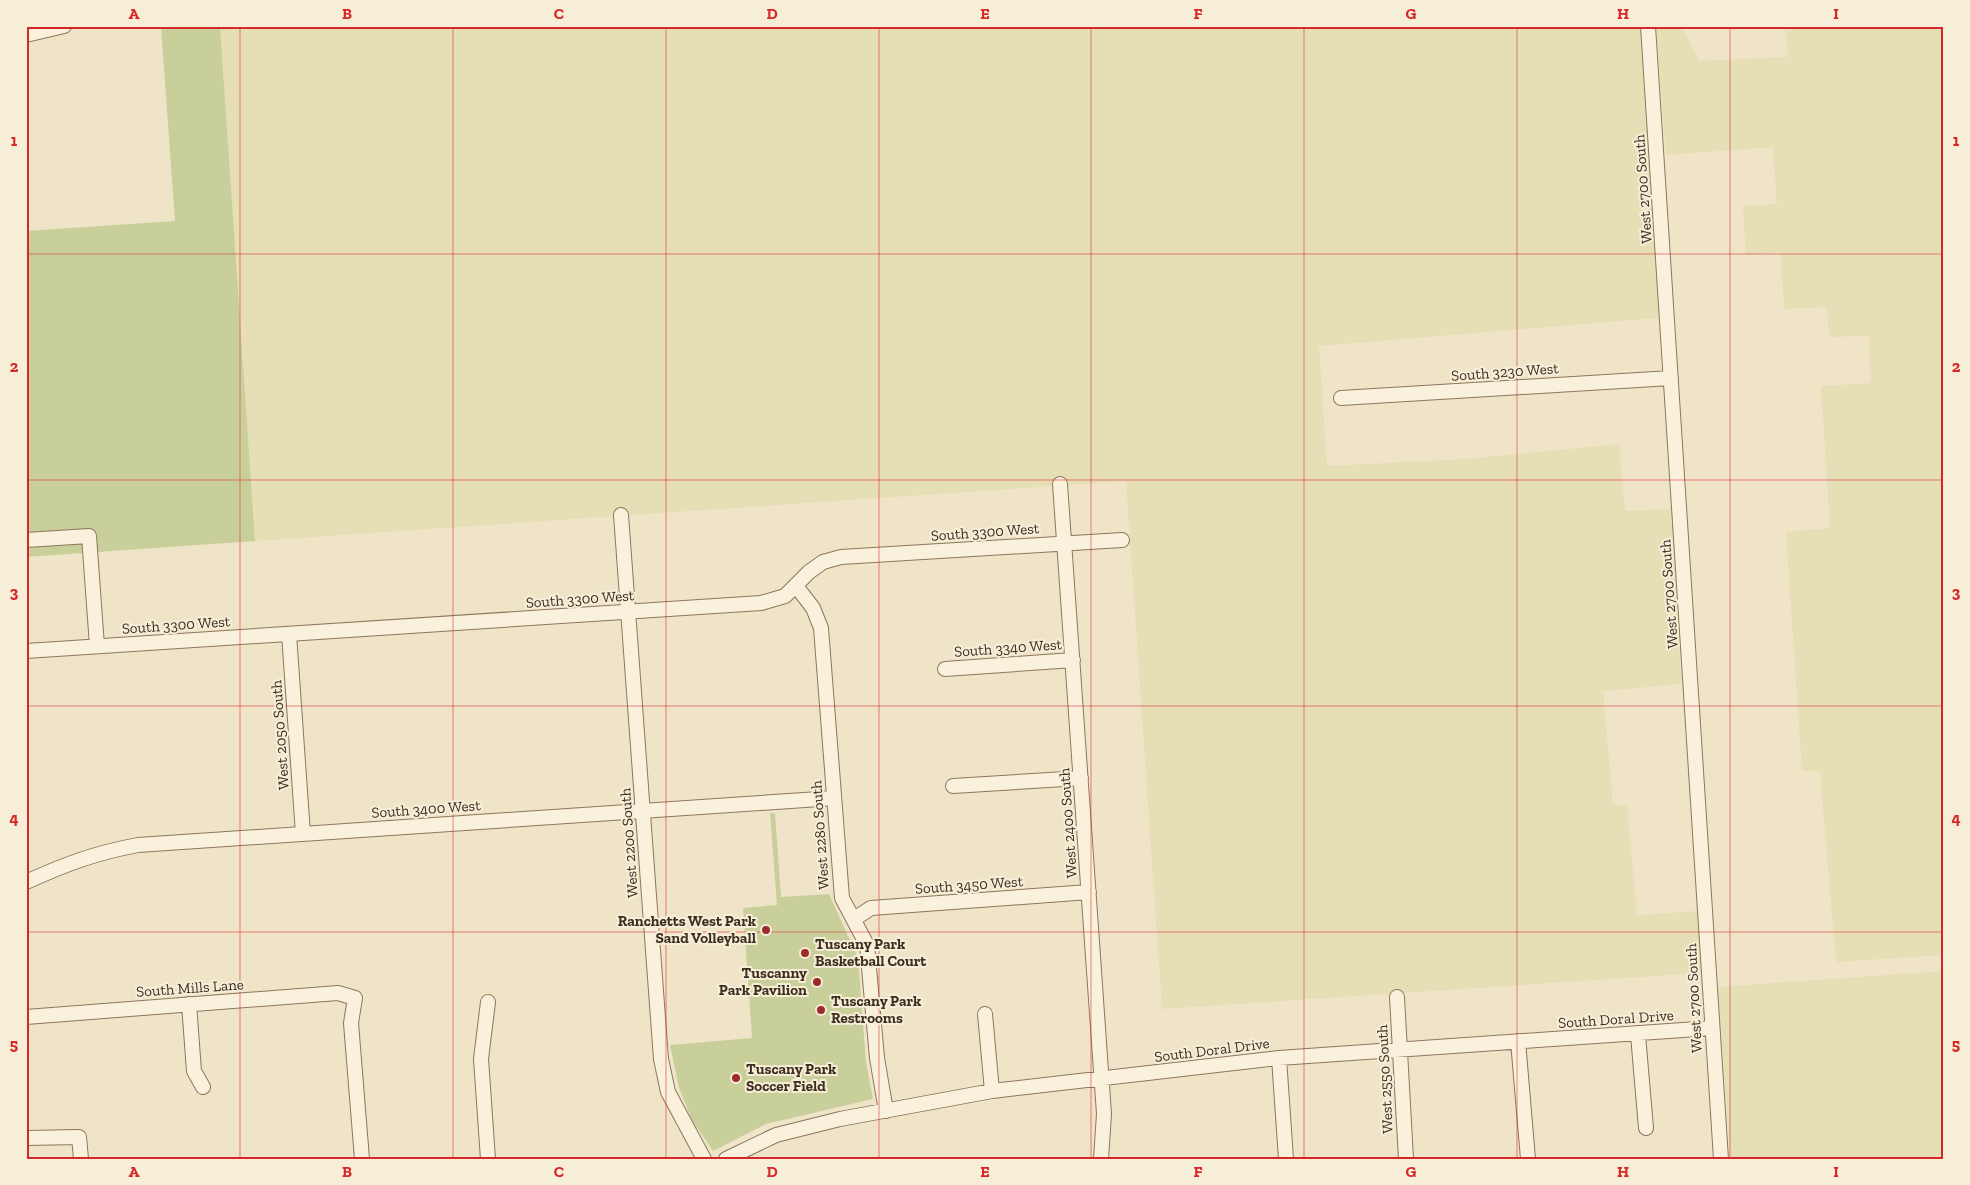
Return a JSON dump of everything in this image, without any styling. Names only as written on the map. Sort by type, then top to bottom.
[{"type":"street","points":[[26,35],[64,26]]},
{"type":"street","name":"West 2700 South","points":[[1648,26],[1722,1159]]},
{"type":"street","name":"South 3230 West","points":[[1341,398],[1671,378]]},
{"type":"street","name":"West 2400 South","points":[[1060,484],[1104,1114],[1101,1159]]},
{"type":"street","name":"West 2200 South","points":[[621,515],[661,1059],[668,1092],[704,1159]]},
{"type":"street","points":[[26,540],[89,536],[97,646]]},
{"type":"street","name":"South 3300 West","points":[[26,651],[761,603],[785,596],[809,572],[824,562],[842,557],[1122,540]]},
{"type":"street","name":"West 2280 South","points":[[796,586],[813,608],[821,628],[842,898],[867,945],[877,1058],[886,1111]]},
{"type":"street","name":"West 2050 South","points":[[289,634],[303,834]]},
{"type":"street","name":"South 3340 West","points":[[945,669],[1072,660]]},
{"type":"street","points":[[953,786],[1081,778]]},
{"type":"street","name":"South 3400 West","points":[[26,882],[73,860],[104,851],[138,845],[834,798]]},
{"type":"street","name":"South 3450 West","points":[[854,919],[871,908],[1089,892]]},
{"type":"street","name":"South Mills Lane","points":[[26,1017],[338,993],[355,998],[351,1023],[362,1159]]},
{"type":"street","name":"West 2550 South","points":[[1397,997],[1406,1159]]},
{"type":"street","points":[[488,1002],[481,1059],[488,1159]]},
{"type":"street","points":[[189,1004],[194,1070],[203,1087]]},
{"type":"street","points":[[985,1014],[992,1091]]},
{"type":"street","name":"South Doral Drive","points":[[726,1159],[776,1135],[886,1111],[992,1091],[1279,1058],[1399,1048],[1712,1028]]},
{"type":"street","points":[[1638,1034],[1646,1128]]},
{"type":"street","points":[[1518,1041],[1528,1159]]},
{"type":"street","points":[[1279,1058],[1286,1159]]},
{"type":"street","points":[[26,1138],[79,1137],[81,1159]]},
{"type":"shaded area","points":[[220,26],[1643,26],[1667,317],[1319,346],[1327,466],[1466,459],[1619,444],[1625,511],[1672,509],[1681,684],[1603,691],[1613,805],[1627,805],[1637,915],[1698,911],[1701,973],[1162,1009],[1126,481],[255,541]]},
{"type":"shaded area","points":[[1785,26],[1944,26],[1944,955],[1836,962],[1820,771],[1802,771],[1786,532],[1830,528],[1821,386],[1871,383],[1869,336],[1829,337],[1827,307],[1784,309],[1781,253],[1746,255],[1743,206],[1777,204],[1773,147],[1666,155],[1656,29],[1682,28],[1700,61],[1788,57]]},
{"type":"shaded area","points":[[1944,971],[1944,1159],[1730,1159],[1718,987]]},
{"type":"green space","points":[[220,26],[255,541],[26,557],[26,231],[175,221],[161,27]]},
{"type":"green space","points":[[770,813],[775,813],[781,897],[829,894],[858,958],[866,1062],[873,1099],[766,1124],[713,1151],[692,1120],[679,1088],[670,1045],[752,1038],[743,908],[777,905]]},
{"type":"place","name":"Ranchetts West Park Sand Volleyball","points":[[766,930]]},
{"type":"place","name":"Tuscany Park Basketball Court","points":[[805,953]]},
{"type":"place","name":"Tuscanny Park Pavilion","points":[[817,982]]},
{"type":"place","name":"Tuscany Park Restrooms","points":[[821,1010]]},
{"type":"place","name":"Tuscany Park Soccer Field","points":[[736,1078]]}]
